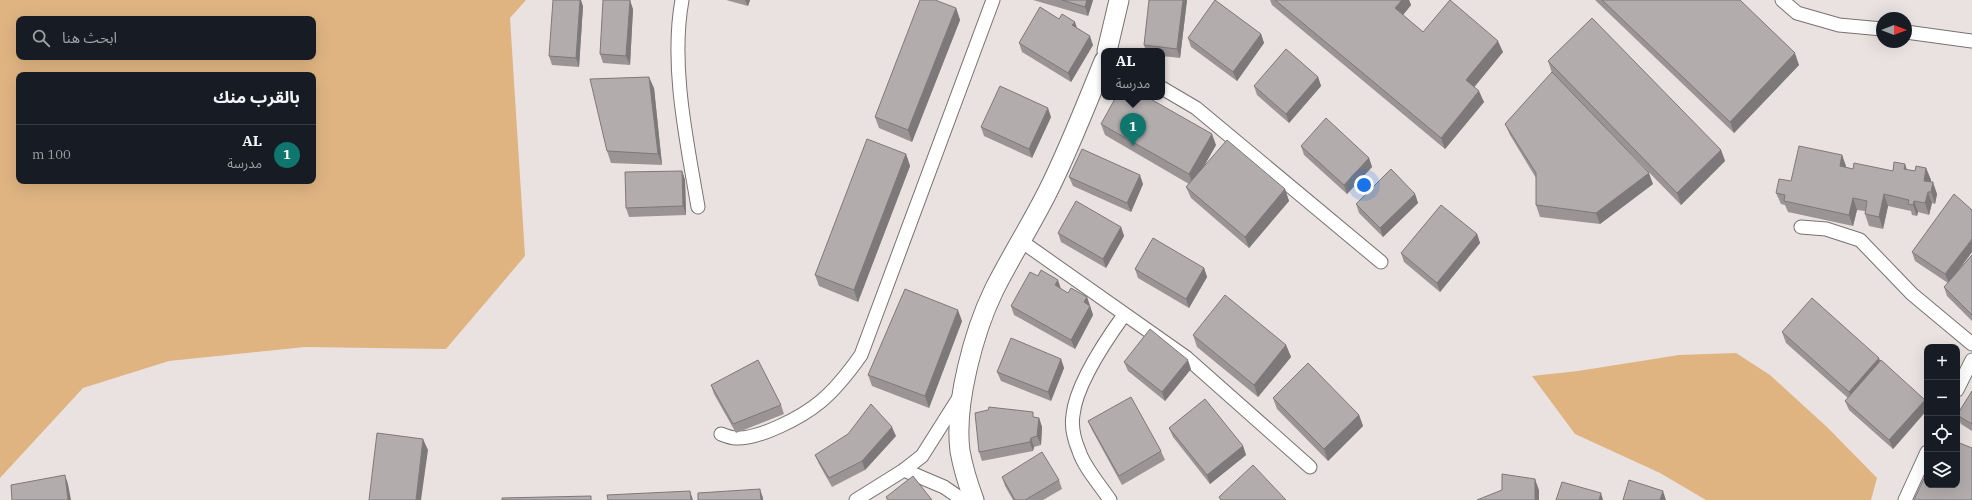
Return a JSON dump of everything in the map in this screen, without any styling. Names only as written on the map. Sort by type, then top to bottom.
[{"type":"main road","points":[[1108,48],[1119,0]]},
{"type":"main road","points":[[974,500],[966,478],[960,449],[962,393],[978,329],[994,290],[1051,184],[1101,68]]},
{"type":"street","points":[[682,0],[678,61],[680,89],[698,207]]},
{"type":"street","points":[[721,434],[735,438],[751,436],[797,417],[820,402],[850,371],[861,355],[993,0]]},
{"type":"street","points":[[1782,0],[1797,13],[1839,25],[1876,28]]},
{"type":"street","points":[[1912,33],[1972,41]]},
{"type":"street","points":[[1165,90],[1196,108],[1381,262]]},
{"type":"street","points":[[1802,227],[1826,229],[1860,240],[1912,294],[1972,344]]},
{"type":"street","points":[[1021,241],[1187,358],[1310,467]]},
{"type":"street","points":[[1110,500],[1079,453],[1073,432],[1073,415],[1077,396],[1105,342],[1124,315]]},
{"type":"street","points":[[1960,384],[1972,360]]},
{"type":"street","points":[[856,500],[904,470],[922,456],[962,393]]},
{"type":"street","points":[[1905,500],[1924,459]]},
{"type":"street","points":[[904,470],[944,486],[963,500]]},
{"type":"shaded area","points":[[0,0],[526,0],[510,18],[525,256],[446,349],[305,347],[169,361],[83,388],[0,478]]},
{"type":"shaded area","points":[[1736,353],[1770,375],[1828,428],[1877,478],[1871,500],[1706,500],[1660,473],[1575,434],[1532,376],[1578,371],[1679,355]]},
{"type":"building","points":[[553,0],[580,0],[576,58],[549,56]]},
{"type":"building","points":[[603,0],[630,0],[626,56],[600,54]]},
{"type":"building","points":[[920,0],[935,0],[956,8],[908,130],[875,117]]},
{"type":"building","points":[[1062,0],[1087,0],[1085,7]]},
{"type":"building","points":[[1149,0],[1183,0],[1177,49],[1144,45]]},
{"type":"building","points":[[1215,0],[1261,34],[1233,72],[1188,38]]},
{"type":"building","points":[[1275,0],[1402,0],[1395,8],[1423,32],[1450,0],[1498,41],[1466,80],[1479,91],[1441,138]]},
{"type":"building","points":[[1602,0],[1740,0],[1795,53],[1730,122]]},
{"type":"building","points":[[1040,7],[1059,19],[1062,14],[1075,22],[1072,25],[1090,36],[1068,73],[1019,43]]},
{"type":"building","points":[[1592,18],[1721,150],[1677,193],[1548,61]]},
{"type":"building","points":[[1286,49],[1318,77],[1286,114],[1254,86]]},
{"type":"building","points":[[1552,72],[1649,173],[1596,213],[1536,205],[1536,173],[1505,124]]},
{"type":"building","points":[[649,77],[658,154],[607,151],[590,79]]},
{"type":"building","points":[[1000,86],[1048,108],[1029,149],[981,127]]},
{"type":"building","points":[[1114,100],[1152,100],[1212,134],[1189,174],[1101,124]]},
{"type":"building","points":[[1326,118],[1369,158],[1344,185],[1301,146]]},
{"type":"building","points":[[867,139],[906,154],[854,290],[815,275]]},
{"type":"building","points":[[1227,140],[1285,189],[1245,237],[1186,187]]},
{"type":"building","points":[[1799,146],[1842,155],[1840,166],[1853,169],[1854,163],[1893,171],[1894,162],[1905,164],[1904,169],[1915,171],[1916,166],[1926,168],[1924,181],[1933,182],[1931,192],[1928,192],[1925,203],[1914,201],[1913,205],[1908,204],[1909,200],[1884,194],[1879,217],[1865,214],[1867,201],[1853,198],[1849,215],[1784,201],[1785,195],[1776,193],[1779,179],[1791,181]]},
{"type":"building","points":[[1082,149],[1140,175],[1127,203],[1069,177]]},
{"type":"building","points":[[1391,169],[1415,194],[1380,228],[1356,204]]},
{"type":"building","points":[[682,171],[683,206],[626,208],[625,172]]},
{"type":"building","points":[[1954,194],[1972,210],[1972,239],[1945,274],[1912,252]]},
{"type":"building","points":[[1076,201],[1121,227],[1103,259],[1058,233]]},
{"type":"building","points":[[1441,205],[1477,234],[1437,283],[1401,253]]},
{"type":"building","points":[[1153,238],[1204,268],[1186,299],[1135,269]]},
{"type":"building","points":[[1972,255],[1972,315],[1944,287]]},
{"type":"building","points":[[1041,270],[1058,280],[1055,285],[1068,293],[1071,288],[1087,297],[1084,302],[1090,306],[1071,340],[1011,306],[1030,272],[1038,276]]},
{"type":"building","points":[[905,289],[958,310],[925,396],[868,375]]},
{"type":"building","points":[[1225,295],[1286,345],[1254,385],[1193,335]]},
{"type":"building","points":[[1812,298],[1879,358],[1849,392],[1782,332]]},
{"type":"building","points":[[1150,329],[1188,360],[1162,392],[1124,362]]},
{"type":"building","points":[[1011,338],[1061,359],[1048,392],[997,372]]},
{"type":"building","points":[[758,360],[781,405],[733,424],[711,385]]},
{"type":"building","points":[[1881,360],[1924,399],[1924,401],[1889,440],[1845,401]]},
{"type":"building","points":[[1308,363],[1359,415],[1324,449],[1273,398]]},
{"type":"building","points":[[1972,391],[1972,424],[1960,417],[1960,410]]},
{"type":"building","points":[[1131,397],[1161,451],[1119,476],[1088,421]]},
{"type":"building","points":[[1205,399],[1243,446],[1207,475],[1169,428]]},
{"type":"building","points":[[871,404],[892,427],[862,461],[829,478],[815,455],[848,434]]},
{"type":"building","points":[[989,407],[1033,412],[1033,417],[1039,418],[1037,436],[1031,438],[1030,442],[979,452],[975,413],[988,410]]},
{"type":"building","points":[[377,433],[423,439],[416,500],[369,500]]},
{"type":"building","points":[[1960,443],[1972,448],[1972,500],[1914,500],[1924,478],[1924,488],[1960,488]]},
{"type":"building","points":[[1042,452],[1059,480],[1025,500],[1015,500],[1002,477]]},
{"type":"building","points":[[1253,465],[1286,500],[1221,500],[1219,497]]},
{"type":"building","points":[[1502,474],[1535,479],[1535,500],[1477,500],[1502,490]]},
{"type":"building","points":[[65,475],[68,500],[12,500],[11,485]]},
{"type":"building","points":[[913,476],[932,500],[888,500],[886,497]]},
{"type":"building","points":[[1629,480],[1663,491],[1660,500],[1623,500]]},
{"type":"building","points":[[1562,482],[1601,493],[1599,500],[1556,500]]},
{"type":"building","points":[[760,489],[761,500],[698,500],[698,493]]},
{"type":"building","points":[[690,491],[691,500],[608,500],[607,495]]},
{"type":"building","points":[[591,496],[591,500],[502,500],[502,498]]},
{"type":"place","name":"AL","points":[[1133,146]]}]
